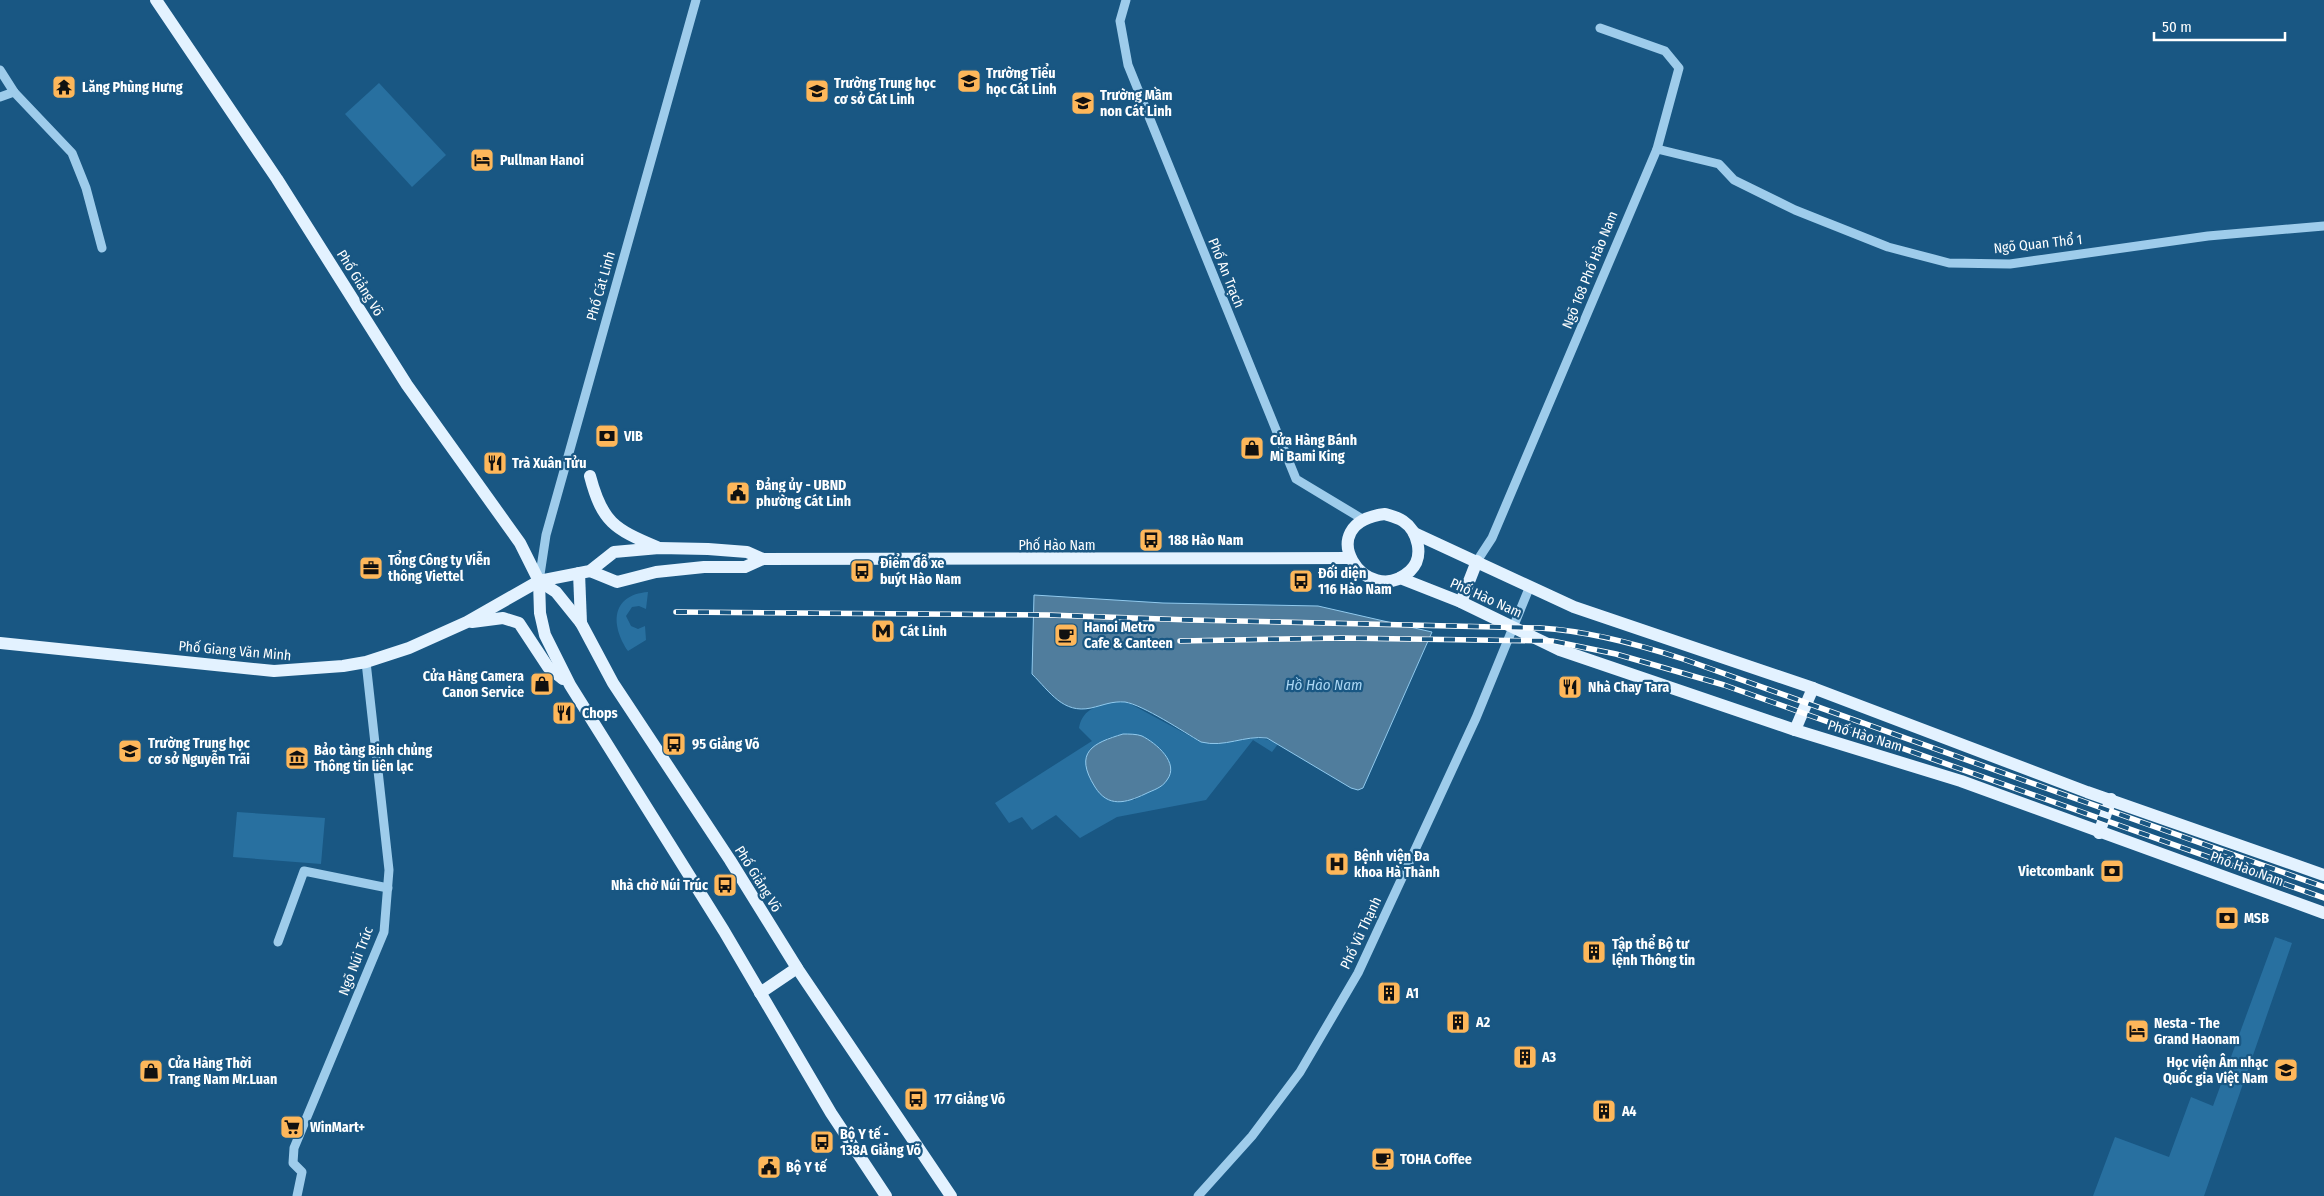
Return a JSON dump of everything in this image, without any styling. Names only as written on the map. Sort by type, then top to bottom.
[{"type":"main road","name":"Phố Giảng Võ","points":[[156,0],[277,179],[407,385],[520,543],[539,581],[540,613],[545,635],[570,685],[831,1112],[886,1196]]},
{"type":"main road","points":[[590,476],[596,498],[609,520],[629,535],[659,548]]},
{"type":"main road","name":"Phố Hào Nam","points":[[1364,520],[1385,514],[1395,517],[1404,521],[1414,533],[1574,607],[1814,688],[2111,799],[2324,875]]},
{"type":"main road","points":[[1350,558],[1347,550],[1349,536],[1353,528],[1364,520]]},
{"type":"main road","points":[[1400,578],[1412,570],[1416,562],[1418,552],[1414,533]]},
{"type":"main road","name":"Phố Hào Nam","points":[[539,581],[584,572],[614,552],[659,548],[746,552],[763,559],[1350,558],[1357,569],[1374,579],[1389,581],[1400,578],[1461,602],[1560,650],[1795,730],[1961,780],[2099,833],[2324,913]]},
{"type":"main road","name":"Phố Hào Nam","points":[[584,572],[617,582],[656,572],[704,567],[745,567],[763,559]]},
{"type":"main road","points":[[1461,602],[1477,561]]},
{"type":"main road","points":[[581,624],[584,572]]},
{"type":"main road","name":"Phố Giảng Võ","points":[[539,581],[556,592],[581,624],[613,683],[730,860],[797,968],[951,1196]]},
{"type":"main road","name":"Phố Giang Văn Minh","points":[[0,643],[274,671],[318,669],[366,662],[409,648],[467,622],[539,581]]},
{"type":"main road","points":[[467,622],[503,618],[519,623],[548,666],[570,685]]},
{"type":"main road","points":[[1795,730],[1814,688]]},
{"type":"main road","points":[[2099,833],[2111,799]]},
{"type":"main road","points":[[760,993],[797,968]]},
{"type":"street","name":"Phố Cát Linh","points":[[539,581],[546,535],[696,0]]},
{"type":"street","name":"Phố An Trạch","points":[[1126,0],[1120,21],[1128,64],[1296,479],[1364,520]]},
{"type":"street","name":"Ngõ 168 Phố Hào Nam","points":[[1477,561],[1492,538],[1657,149],[1679,68],[1665,51],[1600,28]]},
{"type":"street","points":[[0,70],[14,92],[72,153],[86,188],[102,248]]},
{"type":"street","points":[[0,97],[14,92]]},
{"type":"street","name":"Ngõ Quan Thổ 1","points":[[1657,149],[1719,164],[1734,180],[1795,210],[1888,247],[1948,263],[2010,264],[2208,236],[2324,226]]},
{"type":"street","name":"Phố Vũ Thạnh","points":[[1198,1196],[1252,1136],[1300,1072],[1358,973],[1476,718],[1530,586]]},
{"type":"street","name":"Ngõ Núi Trúc","points":[[297,1196],[302,1172],[292,1162],[294,1148],[384,932],[389,870],[366,662]]},
{"type":"street","points":[[278,942],[304,871],[388,888]]},
{"type":"shaded area","points":[[379,83],[446,155],[412,187],[345,114]]},
{"type":"shaded area","points":[[648,592],[646,609],[639,606],[632,607],[626,616],[631,626],[638,629],[645,626],[646,640],[628,651],[619,632],[617,613],[620,605],[626,599],[636,594]]},
{"type":"shaded area","points":[[1108,702],[1127,702],[1201,742],[1221,743],[1259,738],[1278,744],[1272,752],[1253,740],[1206,800],[1117,817],[1080,838],[1056,815],[1032,830],[1022,817],[1009,823],[995,803],[1092,741],[1079,728],[1083,717],[1089,710]],"holes":[[[1123,734],[1141,736],[1143,795],[1134,800],[1096,789],[1089,777],[1087,759],[1108,738]]]},
{"type":"shaded area","points":[[237,812],[325,818],[321,864],[233,857]]},
{"type":"shaded area","points":[[2275,937],[2292,943],[2204,1196],[2093,1196],[2115,1137],[2169,1157],[2191,1097],[2213,1106]]},
{"type":"water","name":"Hồ Hào Nam","points":[[1034,595],[1163,603],[1318,606],[1432,632],[1363,788],[1358,790],[1351,788],[1267,738],[1250,738],[1226,743],[1201,742],[1133,704],[1120,702],[1081,709],[1065,705],[1051,694],[1032,674]]},
{"type":"water","points":[[1123,734],[1140,735],[1154,743],[1165,754],[1171,767],[1170,774],[1163,785],[1131,800],[1118,802],[1106,798],[1095,787],[1086,765],[1086,757],[1095,745]]},
{"type":"railway","points":[[676,612],[1048,615],[1540,628],[1595,635],[1683,659],[2324,887]]},
{"type":"railway","points":[[1180,641],[1341,638],[1552,641],[1616,654],[1724,685],[2324,898]]},
{"type":"place","name":"Trường Tiểu học Cát Linh","points":[[969,81]]},
{"type":"place","name":"Lăng Phùng Hưng","points":[[64,87]]},
{"type":"place","name":"Trường Trung học cơ sở Cát Linh","points":[[817,91]]},
{"type":"place","name":"Trường Mầm non Cát Linh","points":[[1083,103]]},
{"type":"place","name":"Pullman Hanoi","points":[[482,160]]},
{"type":"place","name":"VIB","points":[[607,436]]},
{"type":"place","name":"Cửa Hàng Bánh Mì Bami King","points":[[1252,448]]},
{"type":"place","name":"Trà Xuân Tửu","points":[[495,463]]},
{"type":"place","name":"Đảng ủy - UBND phường Cát Linh","points":[[738,493]]},
{"type":"place","name":"188 Hào Nam","points":[[1151,540]]},
{"type":"place","name":"Tổng Công ty Viễn thông Viettel","points":[[371,568]]},
{"type":"place","name":"Điểm đỗ xe buýt Hào Nam","points":[[862,571]]},
{"type":"place","name":"Đối diện 116 Hào Nam","points":[[1301,581]]},
{"type":"place","name":"Cát Linh","points":[[883,631]]},
{"type":"place","name":"Hanoi Metro Cafe & Canteen","points":[[1066,635]]},
{"type":"place","name":"Cửa Hàng Camera Canon Service","points":[[542,684]]},
{"type":"place","name":"Nhà Chay Tara","points":[[1570,687]]},
{"type":"place","name":"Chops","points":[[564,713]]},
{"type":"place","name":"95 Giảng Võ","points":[[674,744]]},
{"type":"place","name":"Trường Trung học cơ sở Nguyễn Trãi","points":[[130,751]]},
{"type":"place","name":"Bảo tàng Binh chủng Thông tin liên lạc","points":[[297,758]]},
{"type":"place","name":"Bệnh viện Đa khoa Hà Thành","points":[[1337,864]]},
{"type":"place","name":"Vietcombank","points":[[2112,871]]},
{"type":"place","name":"Nhà chờ Núi Trúc","points":[[725,885]]},
{"type":"place","name":"MSB","points":[[2227,918]]},
{"type":"place","name":"Tập thể Bộ tư lệnh Thông tin","points":[[1594,952]]},
{"type":"place","name":"A1","points":[[1389,993]]},
{"type":"place","name":"A2","points":[[1458,1022]]},
{"type":"place","name":"Nesta - The Grand Haonam","points":[[2137,1031]]},
{"type":"place","name":"A3","points":[[1525,1057]]},
{"type":"place","name":"Học viện Âm nhạc Quốc gia Việt Nam","points":[[2286,1070]]},
{"type":"place","name":"Cửa Hàng Thời Trang Nam Mr.Luan","points":[[151,1071]]},
{"type":"place","name":"177 Giảng Võ","points":[[916,1099]]},
{"type":"place","name":"A4","points":[[1604,1111]]},
{"type":"place","name":"WinMart+","points":[[292,1127]]},
{"type":"place","name":"Bộ Y tế - 138A Giảng Võ","points":[[822,1142]]},
{"type":"place","name":"TOHA Coffee","points":[[1383,1159]]},
{"type":"place","name":"Bộ Y tế","points":[[769,1167]]}]
